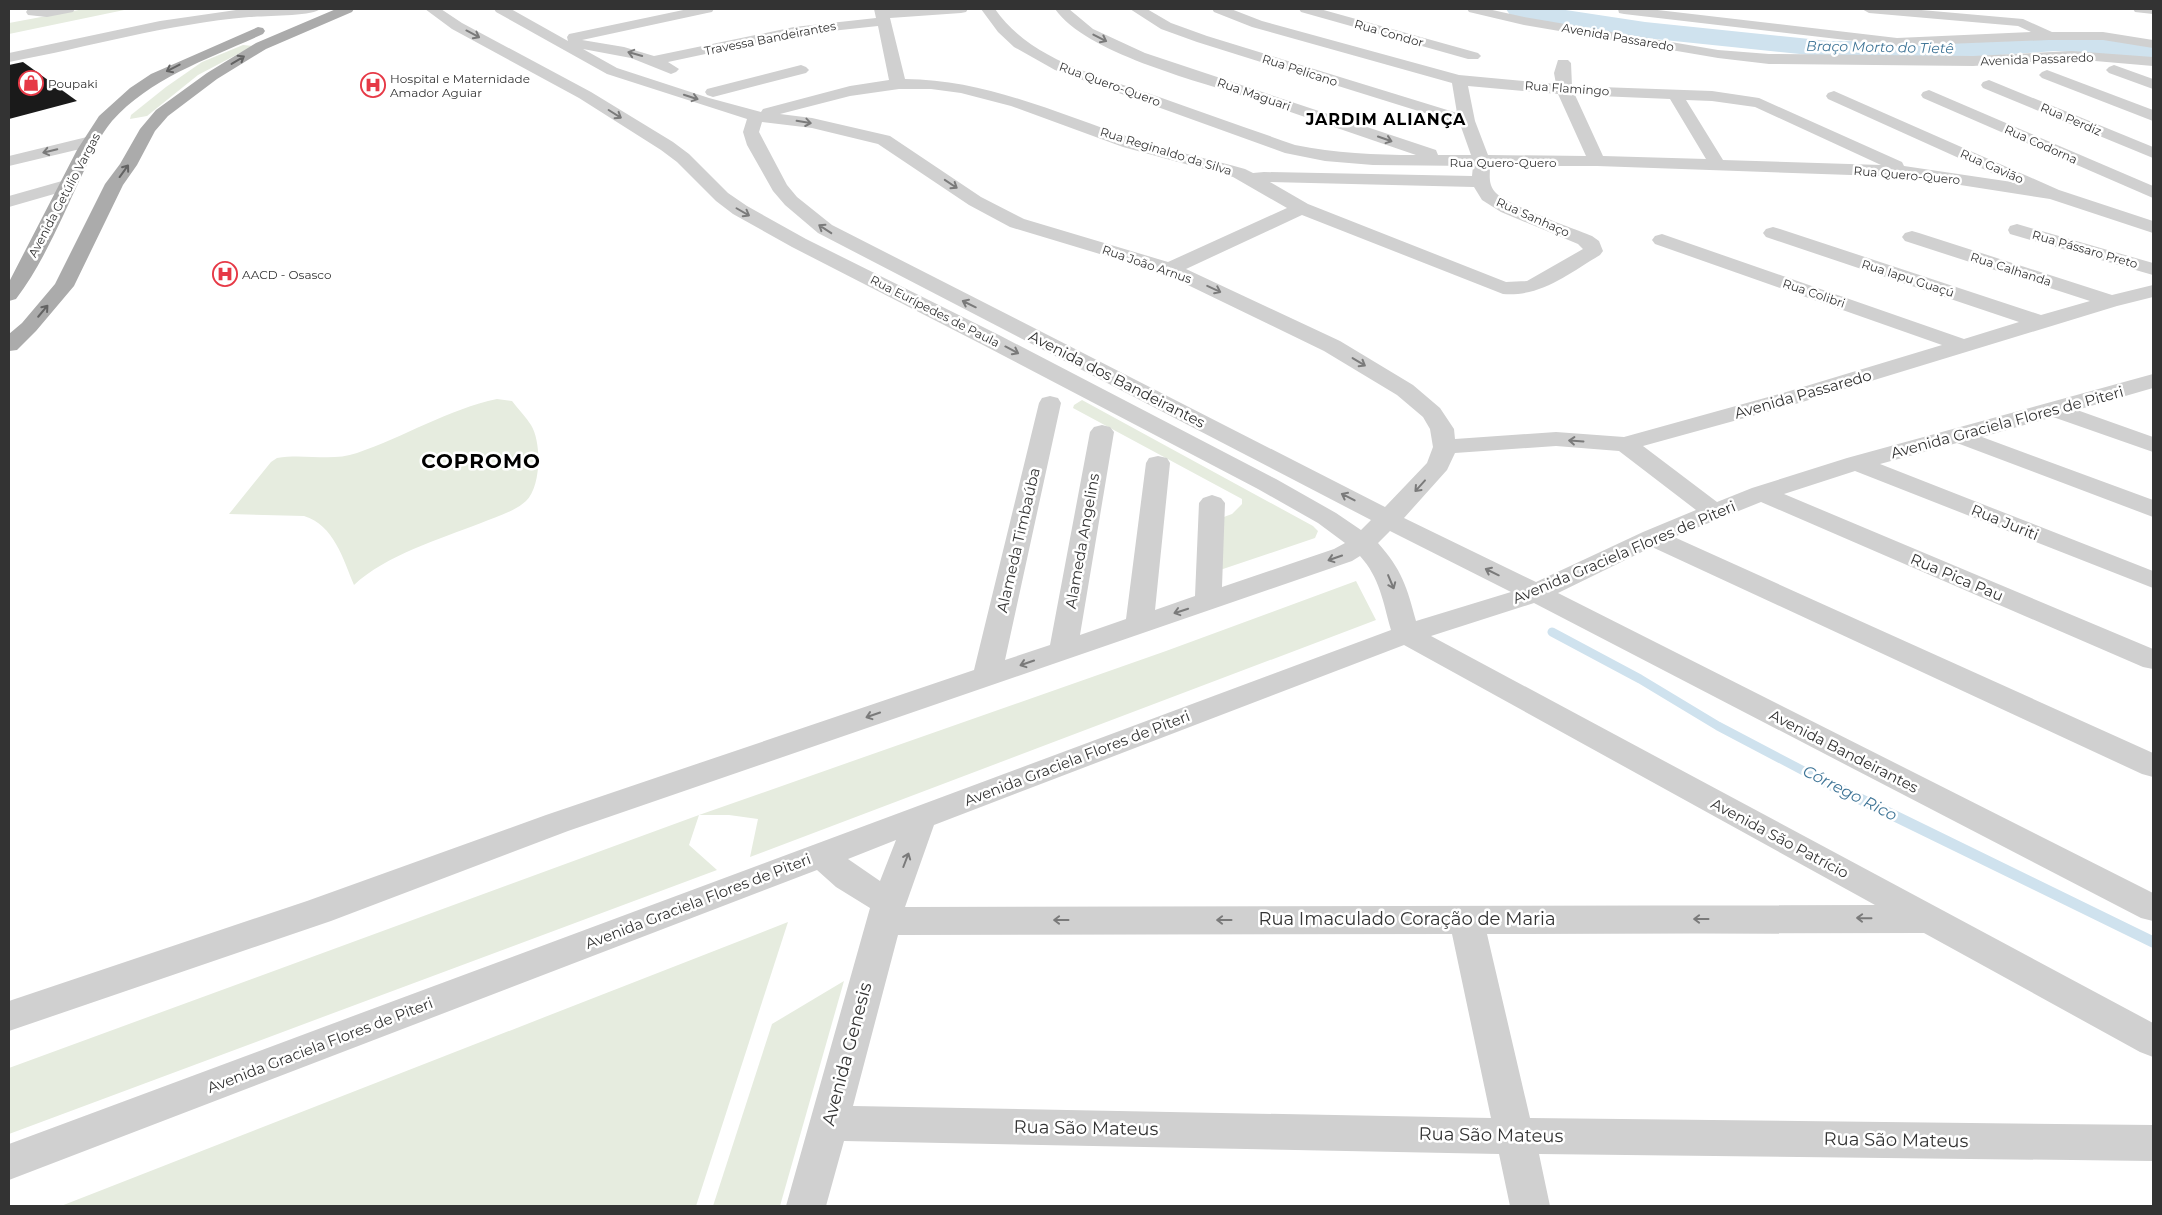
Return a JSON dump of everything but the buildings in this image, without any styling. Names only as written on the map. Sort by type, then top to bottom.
[{"type":"main road","name":"Avenida Getúlio Vargas","points":[[9,295],[21,279],[91,140],[105,119],[136,91],[156,77],[251,34],[314,9]]},
{"type":"main road","points":[[9,346],[30,327],[64,286],[114,184],[128,165],[148,129],[156,120],[212,76],[254,50],[347,9]]},
{"type":"main road","points":[[105,119],[111,123],[130,124],[156,120]]},
{"type":"street","points":[[41,11],[68,9]]},
{"type":"street","points":[[9,58],[219,16],[278,9],[314,9]]},
{"type":"street","points":[[503,9],[612,71],[756,116]]},
{"type":"street","points":[[556,40],[708,9]]},
{"type":"street","name":"Travessa Bandeirantes","points":[[655,60],[794,30],[883,14],[961,9]]},
{"type":"street","name":"Rua Quero-Quero","points":[[988,9],[1003,30],[1025,50],[1060,67],[1291,149],[1325,156],[1372,160],[1455,162],[1597,161],[1718,164],[1909,172],[2053,194]]},
{"type":"street","name":"Rua Maguari","points":[[1062,9],[1080,28],[1102,40],[1140,56],[1455,162]]},
{"type":"street","name":"Rua Pelicano","points":[[1137,9],[1166,26],[1202,39],[1467,121]]},
{"type":"street","name":"Rua Flamingo","points":[[1219,9],[1257,24],[1453,79],[1564,90],[1726,97],[1759,102],[1909,172]]},
{"type":"street","name":"Rua Condor","points":[[1306,9],[1473,56]]},
{"type":"street","name":"Avenida Passaredo","points":[[1474,9],[1497,16],[1533,23],[1740,57],[1802,60],[1955,62],[2004,61],[2072,55],[2153,62]]},
{"type":"street","points":[[1869,9],[2001,23],[2025,16],[2049,36]]},
{"type":"street","points":[[2140,9],[2153,10]]},
{"type":"street","name":"Rua Eurípedes de Paula","points":[[430,10],[585,95],[666,146],[684,158],[722,197],[740,210],[1267,484],[1327,518],[1362,543],[1383,565],[1392,583],[1406,634]]},
{"type":"street","points":[[1620,13],[1808,41],[1906,42],[2049,36],[2102,36],[2153,44]]},
{"type":"street","points":[[1906,42],[1909,35],[1909,13]]},
{"type":"street","points":[[883,14],[898,84]]},
{"type":"street","points":[[556,40],[621,50],[655,60],[756,116]]},
{"type":"street","points":[[1251,179],[1264,177],[1480,182],[1482,162],[1453,79],[1473,56],[1487,44]]},
{"type":"street","points":[[1563,63],[1561,69],[1564,90],[1597,161]]},
{"type":"street","points":[[713,92],[801,70]]},
{"type":"street","points":[[2114,70],[2153,84]]},
{"type":"street","points":[[2047,75],[2153,116]]},
{"type":"street","name":"Rua Reginaldo da Silva","points":[[756,116],[872,87],[898,84],[944,86],[991,93],[1050,112],[1127,142],[1213,166],[1251,179],[1301,208],[1503,288]]},
{"type":"street","name":"Rua Perdiz","points":[[1989,84],[2153,153]]},
{"type":"street","points":[[1675,94],[1718,164]]},
{"type":"street","name":"Rua Codorna","points":[[1930,95],[2153,193]]},
{"type":"street","name":"Rua Gavião","points":[[1834,96],[2053,194],[2153,227]]},
{"type":"street","name":"Rua João Arnus","points":[[756,116],[812,124],[884,140],[975,201],[1017,223],[1170,269],[1332,346],[1405,390],[1432,413],[1442,429],[1445,447]]},
{"type":"street","name":"Avenida dos Bandeirantes","points":[[756,116],[751,132],[763,159],[779,187],[791,201],[825,229],[1320,483],[1388,520],[1536,593]]},
{"type":"street","points":[[9,162],[91,140]]},
{"type":"street","name":"Rua Sanhaço","points":[[1480,182],[1488,196],[1508,208],[1584,240],[1592,245],[1594,251],[1533,286],[1519,289],[1503,288]]},
{"type":"street","points":[[13,204],[69,184]]},
{"type":"street","points":[[2075,201],[2153,197]]},
{"type":"street","points":[[1170,269],[1301,208]]},
{"type":"street","name":"Rua Pássaro Preto","points":[[2017,230],[2153,268]]},
{"type":"street","name":"Rua Iapu Guaçú","points":[[1773,233],[2043,323]]},
{"type":"street","points":[[763,242],[785,235]]},
{"type":"street","name":"Rua Calhanda","points":[[1912,237],[2111,301]]},
{"type":"street","name":"Rua Colibri","points":[[1662,240],[1965,346]]},
{"type":"street","name":"Avenida Passaredo","points":[[1445,447],[1492,442],[1556,439],[1625,444],[1965,346],[2111,301],[2153,291]]},
{"type":"street","name":"Avenida Graciela Flores de Piteri","points":[[9,1162],[1406,634],[1536,593],[1652,537],[1761,493],[1856,463],[2150,384]]},
{"type":"street","name":"Alameda Timbaúba","points":[[987,676],[1050,403]]},
{"type":"street","points":[[2054,410],[2153,445]]},
{"type":"street","name":"Alameda Angelins","points":[[1063,650],[1102,432]]},
{"type":"street","points":[[1956,435],[2153,508]]},
{"type":"street","points":[[1625,444],[1714,512]]},
{"type":"street","points":[[9,1016],[297,919],[557,823],[1344,555],[1362,543],[1388,520],[1438,465],[1445,447]]},
{"type":"street","points":[[1139,625],[1158,463]]},
{"type":"street","name":"Rua Juriti","points":[[1856,463],[2153,580]]},
{"type":"street","name":"Rua Pica Pau","points":[[1761,493],[2153,660]]},
{"type":"street","points":[[1208,602],[1212,503]]},
{"type":"street","points":[[1652,537],[2153,766]]},
{"type":"street","name":"Avenida Bandeirantes","points":[[1536,593],[2153,908]]},
{"type":"street","name":"Avenida São Patrício","points":[[1406,634],[2153,1041]]},
{"type":"street","name":"Avenida Genesis","points":[[806,1206],[887,912],[922,817]]},
{"type":"street","points":[[821,855],[887,912]]},
{"type":"street","name":"Rua Imaculado Coração de Maria","points":[[887,912],[1464,919],[1930,919]]},
{"type":"street","points":[[1464,919],[1473,944],[1530,1206]]},
{"type":"street","name":"Rua São Mateus","points":[[828,1123],[1514,1136],[2153,1143]]},
{"type":"shaded area","points":[[84,9],[129,9],[9,34],[9,23]]},
{"type":"shaded area","points":[[243,45],[253,46],[198,75],[147,116],[130,119],[131,115],[166,87],[202,62]]},
{"type":"shaded area","points":[[497,399],[512,401],[529,422],[535,433],[538,453],[537,476],[535,486],[526,501],[504,514],[397,556],[367,574],[354,585],[336,544],[323,527],[314,520],[304,516],[229,514],[271,462],[277,458],[347,456],[461,409]]},
{"type":"shaded area","points":[[1082,400],[1313,526],[1318,531],[1315,538],[1220,570],[1221,518],[1232,514],[1242,504],[1242,499],[1073,408],[1074,405]]},
{"type":"shaded area","points":[[1356,581],[1376,620],[750,857],[758,819],[729,815],[699,815],[1166,651]]},
{"type":"shaded area","points":[[699,815],[689,845],[717,870],[9,1134],[9,1068]]},
{"type":"shaded area","points":[[788,922],[696,1206],[61,1206]]},
{"type":"shaded area","points":[[844,981],[780,1206],[713,1206],[772,1024]]},
{"type":"waterway","name":"Braço Morto do Tietê","points":[[1519,9],[1645,30],[1829,49],[1972,49],[2055,43],[2087,45],[2153,54]]},
{"type":"waterway","name":"Córrego Rico","points":[[1552,632],[1640,679],[1718,726],[1816,778]]},
{"type":"waterway","name":"Córrego Rico","points":[[1816,778],[2153,942]]},
{"type":"place","name":"Poupaki","points":[[31,83]]},
{"type":"place","name":"Hospital e Maternidade Amador Aguiar","points":[[373,85]]},
{"type":"place","name":"AACD - Osasco","points":[[225,274]]},
{"type":"district","name":"JARDIM ALIANÇA","points":[[1386,119]]},
{"type":"district","name":"COPROMO","points":[[481,461]]}]
